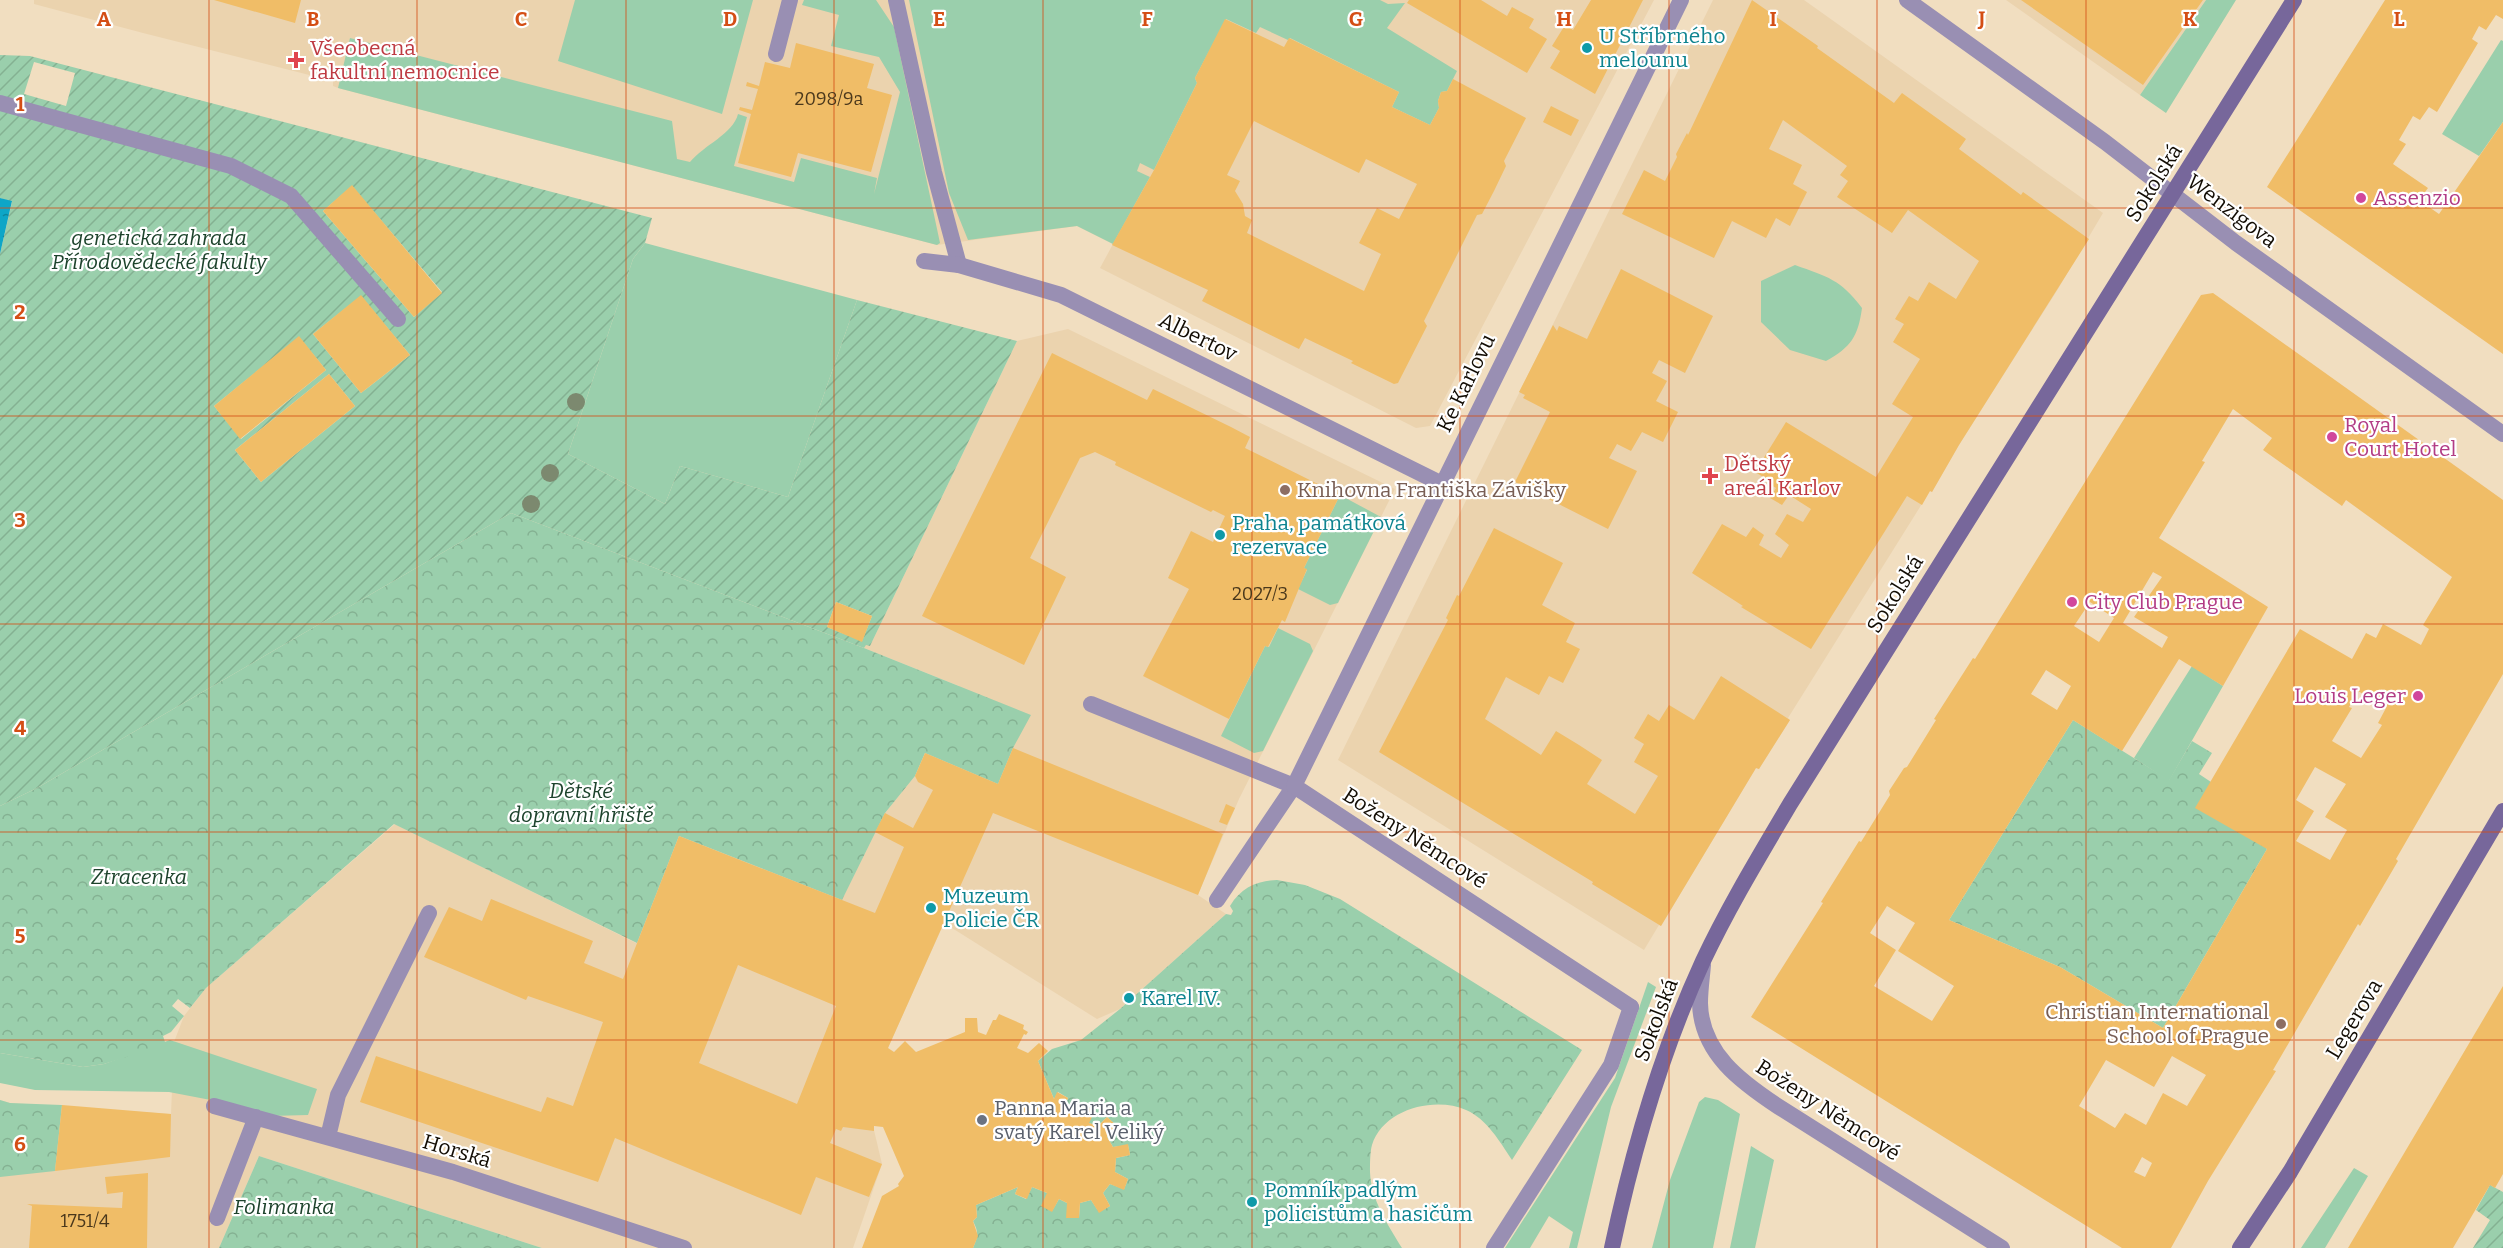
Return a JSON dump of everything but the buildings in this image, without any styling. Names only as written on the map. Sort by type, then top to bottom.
[{"type":"main road","name":"Sokolská","points":[[1612,1248],[1629,1168],[1665,1056],[1703,961],[1747,876],[2294,0]]},
{"type":"main road","name":"Legerova","points":[[2241,1248],[2290,1172],[2503,811]]},
{"type":"street","points":[[776,54],[790,0]]},
{"type":"street","points":[[896,0],[934,172],[959,265]]},
{"type":"street","name":"Ke Karlovu","points":[[1217,900],[1294,786],[1681,0]]},
{"type":"street","name":"Wenzigova","points":[[1907,0],[2503,434]]},
{"type":"street","points":[[0,103],[231,165],[291,196],[398,319]]},
{"type":"street","name":"Albertov","points":[[924,261],[959,265],[1061,295],[1442,484]]},
{"type":"street","name":"Boženy Němcové","points":[[1091,704],[1294,786],[1631,1007],[1611,1065],[1494,1248]]},
{"type":"street","points":[[328,1137],[338,1095],[429,913]]},
{"type":"street","name":"Boženy Němcové","points":[[1703,961],[1700,1004],[1703,1024],[1719,1058],[1732,1073],[1745,1084],[2002,1248]]},
{"type":"street","name":"Horská","points":[[214,1106],[453,1172],[684,1248]]},
{"type":"street","points":[[217,1218],[256,1117]]},
{"type":"shaded area","points":[[34,0],[1654,0],[1430,426],[1416,428],[1100,268],[1113,244],[1077,226],[937,245],[338,88],[333,86],[333,81],[34,4]]},
{"type":"shaded area","name":"Dětský areál Karlov","points":[[1713,0],[1804,0],[2103,213],[1932,492],[1930,491],[1788,718],[1790,720],[1759,769],[1756,768],[1661,926],[1659,925],[1644,950],[1338,760]]},
{"type":"shaded area","points":[[2006,0],[2206,0],[2140,95]]},
{"type":"shaded area","points":[[1068,329],[1395,489],[1239,799],[1199,892],[1198,895],[1226,914],[1120,1009],[1097,1019],[944,923],[888,1048],[873,1126],[882,1164],[853,1248],[542,1248],[259,1156],[219,1248],[0,1248],[0,1100],[10,1103],[171,1114],[174,1042],[184,1016],[206,988],[395,824],[636,943],[679,836],[842,899],[885,813],[915,776],[959,686],[864,648],[866,644],[870,646],[1017,341]]},
{"type":"green space","points":[[575,0],[753,0],[722,114],[558,61]]},
{"type":"green space","points":[[804,0],[876,0],[894,27],[940,243],[937,245],[338,88],[350,38],[672,121],[677,159],[690,162],[730,128],[738,114],[747,117],[734,166],[794,182],[801,158],[877,178],[874,194],[900,92],[879,57],[831,46],[839,15],[802,5]]},
{"type":"green space","points":[[909,0],[1380,0],[1388,4],[1405,3],[1387,28],[1457,71],[1447,91],[1441,92],[1438,101],[1439,108],[1430,125],[1392,107],[1399,92],[1290,38],[1288,40],[1260,27],[1256,33],[1226,19],[1195,78],[1197,83],[1154,170],[1140,163],[1137,171],[1150,177],[1113,244],[1077,226],[968,240],[949,193]]},
{"type":"green space","points":[[2206,0],[2236,0],[2166,113],[2140,95]]},
{"type":"green space","points":[[2501,40],[2503,41],[2503,122],[2479,156],[2442,134]]},
{"type":"green space","name":"genetická zahrada Přírodovědecké fakulty","points":[[0,55],[30,56],[652,218],[645,243],[633,259],[568,454],[665,504],[680,466],[788,497],[857,300],[1017,341],[870,646],[866,645],[864,648],[511,513],[37,788],[0,806],[0,254],[12,202],[0,198]],"holes":[[[34,62],[75,73],[66,106],[24,94]],[[352,186],[442,292],[414,317],[323,211]],[[361,296],[410,355],[361,393],[313,334]],[[299,337],[326,370],[241,439],[214,406]],[[329,374],[355,406],[261,482],[235,450]],[[836,602],[872,616],[862,641],[827,627]]]},
{"type":"green space","points":[[645,243],[857,300],[788,497],[680,466],[665,504],[568,454],[633,259]]},
{"type":"green space","points":[[1795,265],[1833,280],[1847,291],[1862,308],[1858,327],[1852,340],[1842,351],[1826,361],[1790,350],[1761,322],[1761,281]]},
{"type":"green space","points":[[1340,495],[1381,517],[1338,603],[1330,605],[1298,589],[1307,570],[1304,568]]},
{"type":"green space","name":"Ztracenka","points":[[511,513],[864,648],[1031,715],[1013,748],[998,784],[925,753],[915,776],[885,813],[842,900],[679,836],[637,943],[394,824],[206,988],[190,1008],[178,999],[172,1006],[184,1016],[171,1032],[163,1036],[165,1042],[174,1042],[104,1064],[83,1067],[0,1053],[0,806],[37,788]]},
{"type":"green space","points":[[1278,628],[1310,644],[1313,651],[1263,751],[1254,753],[1221,736],[1265,646],[1269,647]]},
{"type":"green space","points":[[2192,666],[2223,686],[2169,781],[2134,758]]},
{"type":"green space","points":[[2073,720],[2169,780],[2192,741],[2212,753],[2199,774],[2211,782],[2267,849],[2163,1028],[2060,967],[1949,920]]},
{"type":"green space","points":[[1277,880],[1305,885],[1340,899],[1582,1050],[1512,1160],[1480,1119],[1454,1106],[1426,1105],[1398,1114],[1387,1122],[1372,1145],[1371,1182],[1381,1212],[1402,1248],[973,1248],[977,1234],[973,1221],[977,1217],[976,1205],[1018,1187],[1015,1194],[1026,1199],[1032,1187],[1047,1193],[1052,1211],[1059,1199],[1067,1203],[1067,1218],[1079,1218],[1080,1203],[1091,1200],[1099,1212],[1110,1206],[1103,1193],[1110,1184],[1124,1189],[1128,1179],[1115,1172],[1116,1158],[1130,1155],[1128,1145],[1113,1147],[1107,1137],[1117,1126],[1107,1117],[1098,1126],[1089,1123],[1084,1105],[1078,1117],[1063,1110],[1068,1098],[1058,1092],[1054,1099],[1038,1061],[1052,1049],[1081,1040],[1120,1009],[1226,914],[1231,915],[1233,911],[1230,906],[1244,890],[1262,882]]},
{"type":"green space","points":[[1648,982],[1656,987],[1611,1107],[1577,1248],[1569,1248],[1573,1232],[1549,1216],[1530,1248],[1505,1248],[1615,1078]]},
{"type":"green space","points":[[170,1040],[317,1089],[308,1115],[270,1116],[242,1106],[169,1092],[35,1090],[0,1083],[0,1053],[83,1067],[104,1064]]},
{"type":"green space","points":[[1705,1097],[1718,1100],[1740,1114],[1713,1248],[1652,1248],[1670,1180],[1699,1102]]},
{"type":"green space","points":[[0,1100],[10,1103],[62,1105],[55,1171],[0,1177]]},
{"type":"green space","points":[[1751,1146],[1774,1160],[1755,1248],[1730,1248]]},
{"type":"green space","name":"Folimanka","points":[[259,1156],[542,1248],[219,1248]]},
{"type":"green space","points":[[2354,1168],[2368,1176],[2325,1248],[2301,1248]]},
{"type":"green space","points":[[2490,1185],[2503,1192],[2503,1248],[2473,1248],[2490,1220],[2476,1210]]},
{"type":"water","points":[[0,198],[12,201],[0,254]]},
{"type":"place","name":"U Stříbrného melounu","points":[[1587,48]]},
{"type":"place","name":"Všeobecná fakultní nemocnice","points":[[296,60]]},
{"type":"place","name":"Assenzio","points":[[2361,198]]},
{"type":"place","name":"Royal Court Hotel","points":[[2332,437]]},
{"type":"place","name":"Dětský areál Karlov","points":[[1710,476]]},
{"type":"place","name":"Knihovna Františka Závišky","points":[[1285,490]]},
{"type":"place","name":"Praha, památková rezervace","points":[[1220,535]]},
{"type":"place","name":"City Club Prague","points":[[2072,602]]},
{"type":"place","name":"Louis Leger","points":[[2418,696]]},
{"type":"place","name":"Muzeum Policie ČR","points":[[931,908]]},
{"type":"place","name":"Karel IV.","points":[[1129,998]]},
{"type":"place","name":"Christian International School of Prague","points":[[2281,1024]]},
{"type":"place","name":"Panna Maria a svatý Karel Veliký","points":[[982,1120]]},
{"type":"place","name":"Pomník padlým policistům a hasičům","points":[[1252,1202]]},
{"type":"park label","name":"Dětské dopravní hřiště","points":[[581,803]]}]
